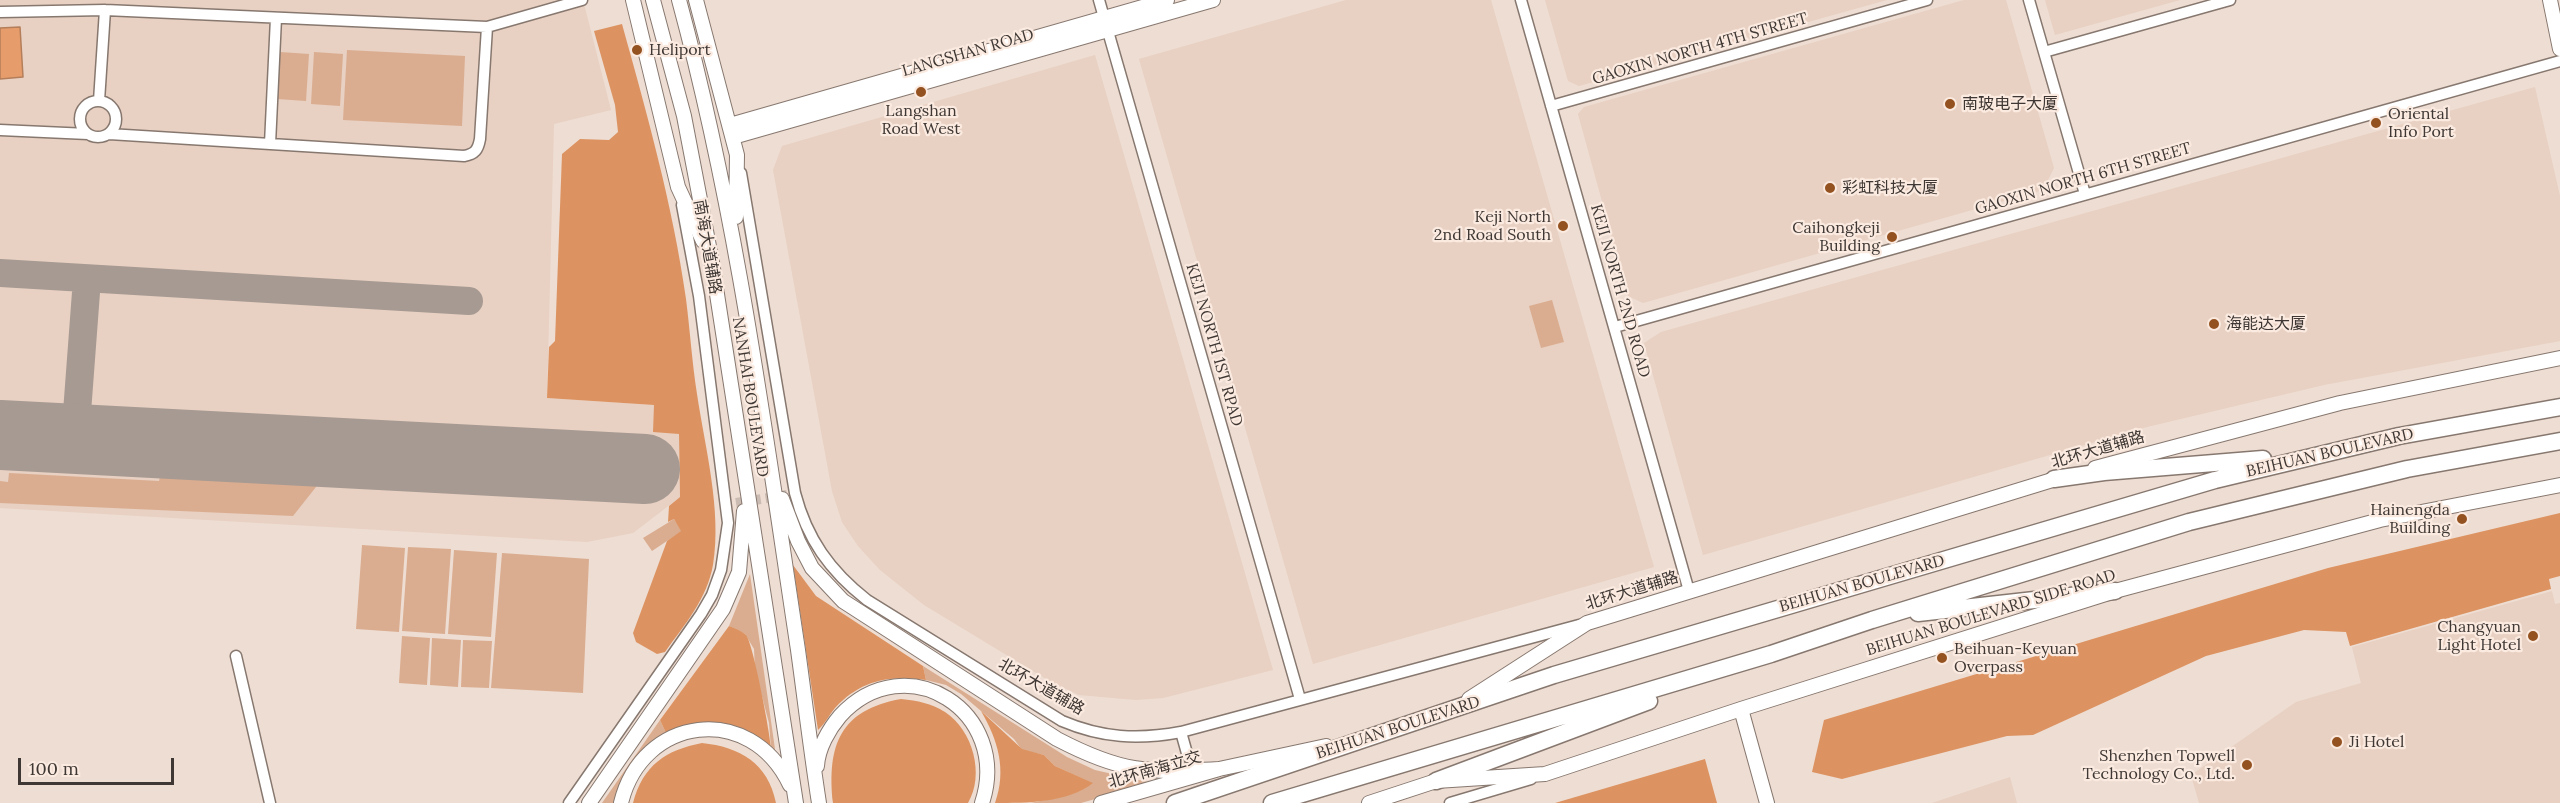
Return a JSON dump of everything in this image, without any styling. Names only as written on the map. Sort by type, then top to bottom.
[{"type":"highway","name":"BEIHUAN BOULEVARD","points":[[1175,803],[1554,675],[2216,480],[2399,436],[2560,407]]},
{"type":"highway","name":"BEIHUAN BOULEVARD","points":[[1272,803],[1772,654],[1872,620],[2189,522],[2407,469],[2560,441]]},
{"type":"highway","points":[[2054,479],[2104,472],[2323,453]]},
{"type":"highway","points":[[1872,620],[2115,591]]},
{"type":"highway","points":[[1436,781],[1772,654]]},
{"type":"main road","name":"南海大道辅路","points":[[633,0],[678,187]]},
{"type":"main road","name":"NANHAI BOULEVARD","points":[[653,0],[684,116],[712,262],[796,800]]},
{"type":"main road","name":"NANHAI BOULEVARD","points":[[679,0],[719,160],[735,243],[819,803]]},
{"type":"main road","points":[[696,0],[731,131]]},
{"type":"main road","name":"LANGSHAN ROAD","points":[[1106,24],[1167,0]]},
{"type":"main road","name":"LANGSHAN ROAD","points":[[731,131],[1106,24],[1213,0]]},
{"type":"main road","points":[[2550,0],[2560,49]]},
{"type":"main road","name":"南海大道辅路","points":[[731,131],[737,155],[735,243]]},
{"type":"main road","points":[[678,187],[712,262]]},
{"type":"main road","name":"北环大道辅路","points":[[1587,623],[2054,479],[2340,403],[2560,358]]},
{"type":"main road","points":[[765,432],[783,503],[798,541],[812,568],[843,602],[1047,732],[1087,754],[1106,763],[1148,771],[1219,769],[1363,738]]},
{"type":"main road","points":[[590,803],[723,609],[733,589],[739,572],[744,536],[741,449]]},
{"type":"main road","name":"BEIHUAN BOULEVARD SIDE ROAD","points":[[1436,781],[1545,774],[1741,709],[2115,591],[2380,520],[2560,485]]},
{"type":"main road","points":[[1449,711],[1587,623]]},
{"type":"main road","points":[[815,780],[817,760],[823,743],[834,723],[849,707],[865,695],[883,688],[903,685],[922,687],[957,705],[972,720],[981,735],[987,753],[988,772],[982,803]]},
{"type":"main road","points":[[1741,709],[1767,803]]},
{"type":"main road","points":[[621,803],[625,785],[637,765],[653,749],[674,737],[695,730],[716,729],[737,733],[755,741],[774,758],[796,800]]},
{"type":"main road","name":"北环南海立交","points":[[1101,803],[1219,769]]},
{"type":"main road","points":[[1368,803],[1436,781]]},
{"type":"street","points":[[0,12],[105,10],[487,27],[582,0]]},
{"type":"street","name":"KEJI NORTH 1ST RPAD","points":[[1099,0],[1300,699]]},
{"type":"street","name":"KEJI NORTH 2ND ROAD","points":[[1521,0],[1689,591]]},
{"type":"street","name":"GAOXIN NORTH 4TH STREET","points":[[1551,106],[1927,0]]},
{"type":"street","points":[[2029,0],[2085,194]]},
{"type":"street","points":[[2044,52],[2230,0]]},
{"type":"street","points":[[99,101],[105,10]]},
{"type":"street","points":[[270,144],[276,18]]},
{"type":"street","points":[[0,130],[88,134],[98,138],[109,134],[464,156],[472,154],[478,148],[480,139],[487,27]]},
{"type":"street","name":"GAOXIN NORTH 6TH STREET","points":[[1615,327],[2560,61]]},
{"type":"street","points":[[88,134],[81,125],[81,114],[88,105],[99,101],[109,105],[115,114],[116,125],[109,134]]},
{"type":"street","name":"北环大道辅路","points":[[737,155],[765,305],[791,494],[822,557],[840,578],[867,600],[1072,725],[1106,735],[1129,738],[1181,732],[1587,623]]},
{"type":"street","name":"南海大道辅路","points":[[569,803],[712,595],[727,548],[731,504],[699,296],[678,187]]},
{"type":"street","points":[[236,656],[270,803]]},
{"type":"street","points":[[1181,732],[1188,757]]},
{"type":"street","points":[[1450,803],[1545,774]]},
{"type":"shaded area","points":[[0,0],[583,0],[611,110],[554,124],[547,398],[654,405],[679,434],[680,497],[633,533],[587,542],[0,508]]},
{"type":"shaded area","points":[[1346,0],[1491,0],[1654,567],[1313,664],[1139,59]]},
{"type":"shaded area","points":[[1545,0],[1887,0],[1579,86],[1568,81]]},
{"type":"shaded area","points":[[1964,0],[2006,0],[2054,168],[2043,190],[1643,303],[1628,296],[1578,114],[1584,107]]},
{"type":"shaded area","points":[[2045,0],[2180,0],[2055,35]]},
{"type":"shaded area","points":[[622,24],[659,160],[681,264],[695,382],[714,501],[715,544],[713,565],[706,589],[694,611],[665,652],[657,654],[636,642],[633,633],[667,541],[681,531],[674,519],[668,522],[669,506],[680,497],[679,434],[653,432],[654,405],[547,398],[549,347],[555,341],[562,154],[580,139],[609,140],[618,132],[615,105],[594,31]]},
{"type":"shaded area","points":[[20,27],[23,77],[0,79],[0,28]]},
{"type":"shaded area","points":[[347,50],[465,56],[462,126],[343,120]]},
{"type":"shaded area","points":[[280,52],[309,54],[306,101],[277,99]]},
{"type":"shaded area","points":[[314,52],[343,54],[340,106],[311,104]]},
{"type":"shaded area","points":[[1095,55],[1273,670],[1163,698],[1136,700],[1079,695],[1051,682],[924,605],[880,570],[858,546],[842,522],[832,491],[773,170],[782,146]]},
{"type":"shaded area","points":[[2535,87],[2560,196],[2560,341],[2324,385],[2147,427],[1703,555],[1644,343],[1661,332]]},
{"type":"shaded area","points":[[1552,300],[1564,342],[1541,348],[1529,306]]},
{"type":"shaded area","points":[[164,459],[331,468],[293,516],[0,503],[0,481],[8,482],[9,473],[159,481]]},
{"type":"shaded area","points":[[2560,513],[2560,576],[2549,579],[2551,589],[2350,646],[2346,632],[2304,630],[2206,656],[2033,735],[2007,736],[1842,779],[1812,772],[1824,720],[2328,568]]},
{"type":"shaded area","points":[[674,519],[682,531],[652,551],[643,538]]},
{"type":"shaded area","points":[[362,545],[405,548],[399,632],[356,629]]},
{"type":"shaded area","points":[[408,547],[451,549],[445,634],[402,631]]},
{"type":"shaded area","points":[[454,550],[497,553],[491,637],[448,634]]},
{"type":"shaded area","points":[[502,553],[589,559],[583,693],[491,688]]},
{"type":"shaded area","points":[[793,565],[816,596],[923,666],[926,680],[888,679],[865,686],[855,691],[835,708],[818,730]]},
{"type":"shaded area","points":[[750,574],[776,756],[771,748],[769,723],[755,670],[754,649],[745,634],[729,626]]},
{"type":"shaded area","points":[[2552,591],[2555,604],[2560,603],[2560,803],[2199,803],[2191,775],[2296,702],[2361,683],[2352,647]]},
{"type":"shaded area","points":[[729,626],[746,635],[749,641],[761,688],[771,748],[747,731],[734,726],[694,724],[666,733],[660,720]]},
{"type":"shaded area","points":[[402,636],[430,638],[427,685],[399,683]]},
{"type":"shaded area","points":[[432,638],[461,640],[458,687],[430,685]]},
{"type":"shaded area","points":[[463,640],[492,641],[489,688],[461,687]]},
{"type":"shaded area","points":[[923,666],[1067,757],[1095,770],[1152,783],[1081,803],[1030,803],[1056,798],[1092,783],[1055,766],[1044,755],[1022,750],[1014,739],[961,694],[946,685],[926,680]]},
{"type":"shaded area","points":[[901,699],[924,703],[940,709],[955,720],[963,730],[969,741],[976,767],[976,780],[968,803],[833,803],[833,764],[842,733],[851,721],[864,712],[880,704]]},
{"type":"shaded area","points":[[981,711],[1022,749],[1044,755],[1055,766],[1093,783],[1072,795],[1059,798],[1033,802],[995,803],[999,791],[999,756],[992,733]]},
{"type":"shaded area","points":[[660,720],[666,733],[648,747],[627,772],[616,803],[602,803]]},
{"type":"shaded area","points":[[702,743],[740,753],[759,767],[772,789],[776,803],[633,803],[643,779],[658,761],[677,750]]},
{"type":"shaded area","points":[[1705,759],[1717,803],[1555,803]]},
{"type":"shaded area","points":[[2010,777],[2017,803],[1932,803]]},
{"type":"taxiway","points":[[0,273],[469,301]]},
{"type":"taxiway","points":[[75,439],[87,279]]},
{"type":"runway","points":[[0,435],[645,469]]},
{"type":"tunnel","points":[[736,503],[787,495]]},
{"type":"tunnel","points":[[1188,757],[1201,803]]},
{"type":"place","name":"Heliport","points":[[637,50]]},
{"type":"place","name":"Langshan Road West","points":[[921,92]]},
{"type":"place","name":"南玻电子大厦","points":[[1950,104]]},
{"type":"place","name":"Oriental Info Port","points":[[2376,123]]},
{"type":"place","name":"彩虹科技大厦","points":[[1830,188]]},
{"type":"place","name":"Keji North 2nd Road South","points":[[1563,226]]},
{"type":"place","name":"Caihongkeji Building","points":[[1892,237]]},
{"type":"place","name":"海能达大厦","points":[[2214,324]]},
{"type":"place","name":"Hainengda Building","points":[[2462,519]]},
{"type":"place","name":"Changyuan Light Hotel","points":[[2533,636]]},
{"type":"place","name":"Beihuan-Keyuan Overpass","points":[[1942,658]]},
{"type":"place","name":"Ji Hotel","points":[[2337,742]]},
{"type":"place","name":"Shenzhen Topwell Technology Co., Ltd.","points":[[2247,765]]}]
